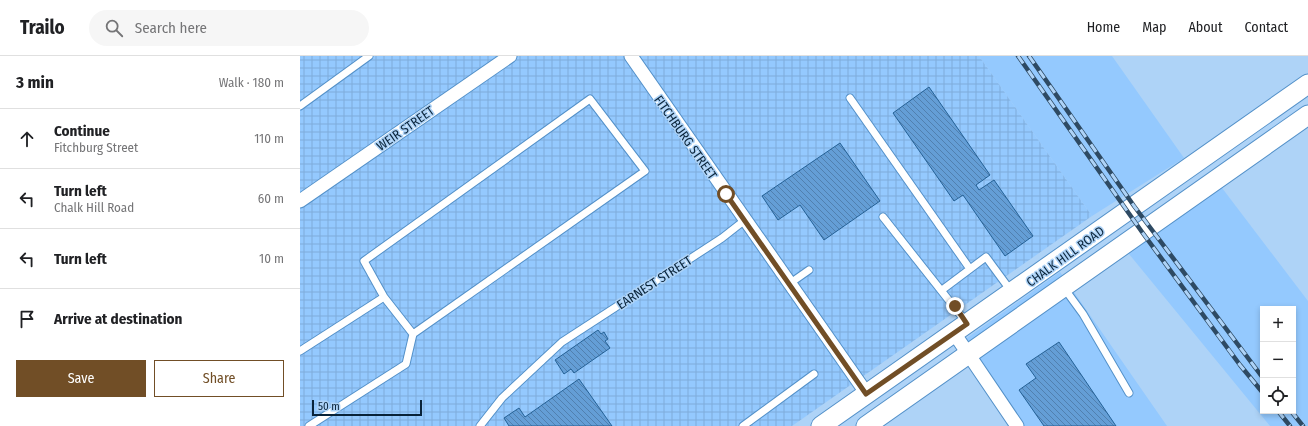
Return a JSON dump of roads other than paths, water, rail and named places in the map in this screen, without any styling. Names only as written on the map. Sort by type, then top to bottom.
[{"type":"street","name":"WEIR STREET","points":[[300,200],[510,56]]},
{"type":"street","name":"FITCHBURG STREET","points":[[630,56],[866,394]]},
{"type":"street","name":"CHALK HILL ROAD","points":[[821,426],[1013,293],[1308,84]]},
{"type":"street","name":"CHALK HILL ROAD","points":[[866,426],[1308,115]]},
{"type":"street","points":[[961,329],[968,354],[1017,426]]},
{"type":"lane","points":[[300,106],[369,56]]},
{"type":"lane","points":[[850,98],[970,268]]},
{"type":"lane","points":[[309,426],[406,364],[413,334],[645,171],[590,99],[364,261],[384,297],[413,334]]},
{"type":"lane","points":[[883,218],[942,290],[961,329]]},
{"type":"lane","name":"EARNEST STREET","points":[[480,426],[502,398],[562,342],[722,238],[745,220]]},
{"type":"lane","points":[[942,290],[986,257],[1013,293]]},
{"type":"lane","points":[[789,284],[809,270]]},
{"type":"lane","points":[[1064,288],[1084,314],[1129,393]]},
{"type":"lane","points":[[300,351],[384,297]]},
{"type":"lane","points":[[743,426],[814,374]]},
{"type":"railway","points":[[1018,56],[1142,232],[1240,365],[1260,389]]},
{"type":"railway","points":[[1029,56],[1134,206],[1260,374]]},
{"type":"railway","points":[[1280,414],[1290,426]]},
{"type":"railway","points":[[1293,414],[1303,426]]}]
